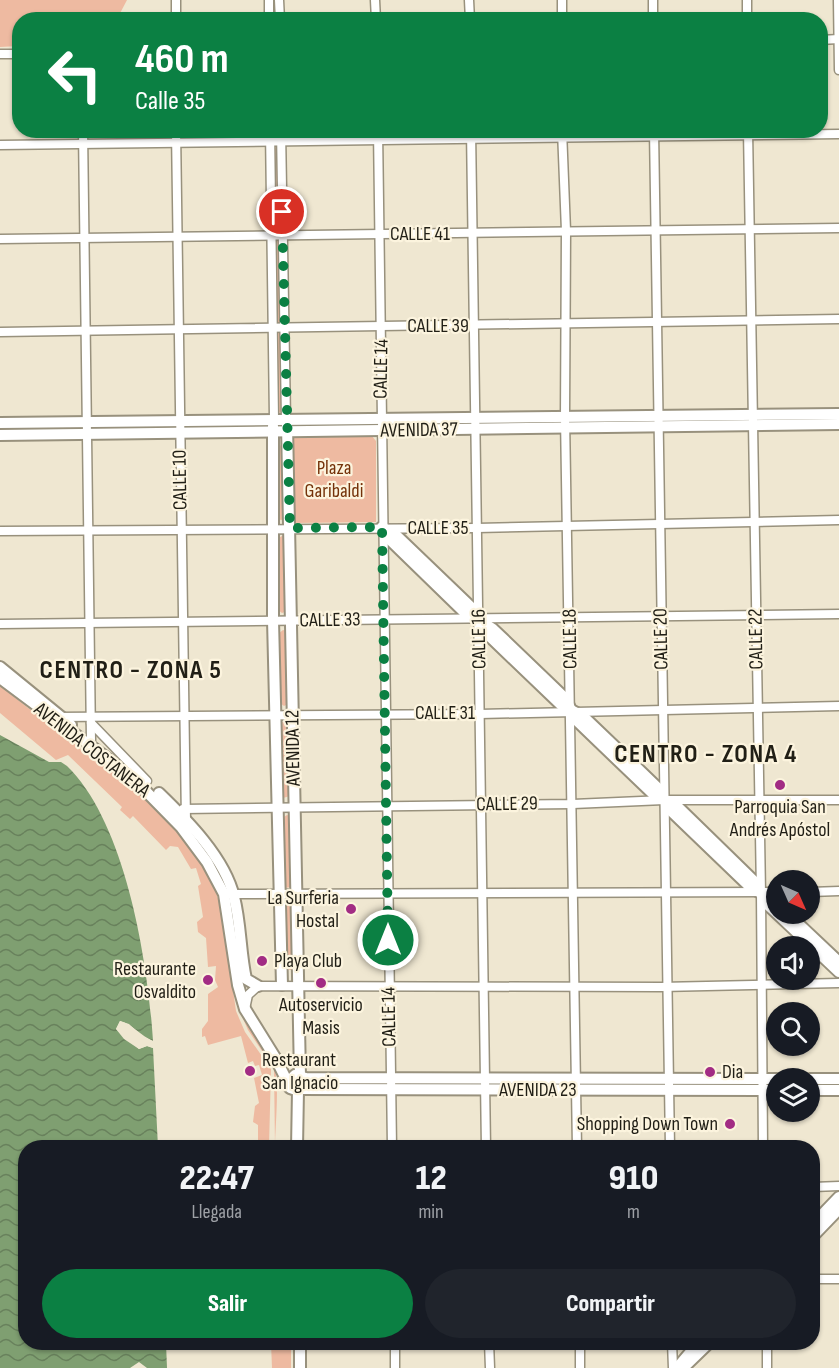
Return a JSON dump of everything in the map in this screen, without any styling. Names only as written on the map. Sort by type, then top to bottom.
[{"type":"main road","name":"AVENIDA 37","points":[[752,420],[839,414]]},
{"type":"main road","name":"AVENIDA 37","points":[[0,423],[380,418],[476,423]]},
{"type":"main road","name":"AVENIDA 12","points":[[274,419],[272,431],[273,621],[282,985]]},
{"type":"main road","name":"AVENIDA 12","points":[[286,419],[290,528],[297,985],[297,1140]]},
{"type":"main road","name":"AVENIDA 37","points":[[0,435],[380,430],[476,423],[752,420],[839,424]]},
{"type":"main road","points":[[382,527],[396,535],[470,606],[479,620],[493,628],[557,691],[571,710],[584,717],[658,788],[664,800],[677,806],[701,829],[755,882],[768,905],[839,972]]},
{"type":"main road","name":"AVENIDA COSTANERA","points":[[0,667],[56,717],[131,776],[184,824],[213,856],[229,894],[246,980],[249,984],[258,986]]},
{"type":"main road","name":"AVENIDA COSTANERA","points":[[0,678],[147,781],[174,809],[184,824]]},
{"type":"main road","points":[[761,893],[766,896]]},
{"type":"main road","name":"AVENIDA COSTANERA","points":[[229,894],[238,985],[245,1009],[296,1084]]},
{"type":"main road","points":[[799,924],[839,962]]},
{"type":"main road","points":[[820,1079],[839,1079]]},
{"type":"main road","name":"AVENIDA 23","points":[[762,1085],[766,1083]]},
{"type":"main road","name":"AVENIDA 23","points":[[296,1084],[669,1084],[766,1086]]},
{"type":"main road","points":[[820,1090],[839,1090]]},
{"type":"main road","points":[[820,1217],[839,1197]]},
{"type":"main road","points":[[820,1229],[839,1209]]},
{"type":"main road","points":[[300,1350],[300,1368]]},
{"type":"main road","points":[[675,1368],[692,1350]]},
{"type":"main road","points":[[683,1368],[702,1350]]},
{"type":"street","points":[[838,0],[839,70]]},
{"type":"street","points":[[83,138],[91,740]]},
{"type":"street","name":"CALLE 10","points":[[176,138],[180,330],[179,433],[184,622],[183,715],[186,809],[184,824]]},
{"type":"street","points":[[271,138],[274,419]]},
{"type":"street","points":[[282,138],[286,419]]},
{"type":"street","points":[[0,145],[282,143],[342,138]]},
{"type":"street","name":"CALLE 14","points":[[378,138],[380,430],[385,619],[388,987],[392,1140]]},
{"type":"street","name":"CALLE 16","points":[[471,138],[486,1140]]},
{"type":"street","name":"CALLE 18","points":[[562,138],[566,231],[565,422],[577,1140]]},
{"type":"street","name":"CALLE 20","points":[[654,138],[670,1140]]},
{"type":"street","name":"CALLE 22","points":[[748,138],[763,1140]]},
{"type":"street","name":"CALLE 41","points":[[0,239],[839,228]]},
{"type":"street","name":"CALLE 39","points":[[0,332],[839,319]]},
{"type":"street","name":"CALLE 35","points":[[0,531],[477,528],[567,524],[839,520]]},
{"type":"street","name":"CALLE 33","points":[[0,624],[839,614]]},
{"type":"street","name":"CALLE 31","points":[[56,717],[91,720],[183,715],[480,714],[571,710],[839,706]]},
{"type":"street","points":[[91,720],[147,781]]},
{"type":"street","name":"CALLE 29","points":[[174,809],[573,804],[664,800],[839,800]]},
{"type":"street","points":[[820,892],[839,891]]},
{"type":"street","points":[[229,894],[766,893]]},
{"type":"street","points":[[245,1009],[248,995],[258,986],[666,987],[839,982]]},
{"type":"street","points":[[820,1187],[839,1186]]},
{"type":"street","points":[[820,1279],[839,1279]]},
{"type":"street","points":[[395,1350],[395,1368]]},
{"type":"street","points":[[489,1350],[490,1368]]},
{"type":"street","points":[[580,1350],[580,1368]]},
{"type":"street","points":[[673,1350],[675,1368]]},
{"type":"street","points":[[767,1350],[767,1368]]},
{"type":"green space","points":[[0,0],[127,0],[121,12],[12,12],[12,46],[0,47]]},
{"type":"green space","points":[[276,147],[280,230],[277,232],[275,230],[274,149]]},
{"type":"green space","points":[[279,238],[281,321],[278,324],[276,323],[275,239]]},
{"type":"green space","points":[[281,330],[283,410],[280,413],[276,410],[276,331]]},
{"type":"green space","name":"Plaza Garibaldi","points":[[371,435],[376,441],[376,522],[293,523],[291,439],[294,437]]},
{"type":"green space","points":[[277,445],[284,446],[285,519],[281,520],[276,518]]},
{"type":"green space","points":[[282,536],[285,537],[287,611],[282,613],[278,610],[276,540]]},
{"type":"green space","points":[[283,630],[287,631],[288,704],[284,706],[280,703],[278,634]]},
{"type":"green space","points":[[0,681],[123,774],[182,830],[204,859],[219,888],[226,916],[229,949],[226,921],[217,888],[210,873],[183,836],[129,780]]},
{"type":"green space","points":[[0,686],[81,749],[122,777],[175,830],[203,866],[215,888],[222,913],[236,1011],[245,1032],[271,1069],[269,1140],[258,1140],[258,1125],[253,1122],[255,1106],[259,1103],[254,1078],[262,1075],[259,1065],[255,1066],[253,1061],[248,1063],[241,1036],[208,1045],[205,1036],[202,1037],[202,1029],[208,1021],[208,994],[218,987],[215,980],[216,966],[208,967],[206,938],[198,932],[197,922],[203,917],[198,886],[201,884],[196,868],[191,869],[178,847],[170,846],[166,850],[133,816],[130,819],[120,810],[122,807],[68,755],[56,760],[0,713]]},
{"type":"green space","points":[[282,722],[288,722],[290,796],[283,798],[279,725]]},
{"type":"green space","points":[[287,815],[290,816],[292,887],[284,888],[281,819]]},
{"type":"green space","points":[[288,903],[292,905],[294,970],[284,970],[283,906]]},
{"type":"green space","points":[[240,1013],[266,1050],[276,1073],[275,1140],[274,1069],[248,1030]]},
{"type":"green space","points":[[271,1350],[291,1350],[291,1368],[272,1368]]},
{"type":"water","points":[[0,735],[49,762],[61,762],[67,766],[87,791],[105,822],[119,857],[139,934],[146,973],[153,1041],[120,1021],[116,1029],[139,1049],[147,1046],[153,1048],[158,1140],[18,1140],[18,1350],[166,1350],[167,1368],[147,1368],[139,1362],[130,1368],[0,1368]]},
{"type":"pier","points":[[120,1021],[129,1024],[142,1036],[153,1041],[153,1044],[140,1039],[121,1024],[119,1028],[126,1036],[140,1046],[147,1043],[153,1045],[153,1048],[147,1046],[139,1049],[124,1039],[116,1029]]},
{"type":"place","name":"Parroquia San Andrés Apóstol","points":[[780,785]]},
{"type":"place","name":"La Surferia Hostal","points":[[351,909]]},
{"type":"place","name":"Playa Club","points":[[262,961]]},
{"type":"place","name":"Restaurante Osvaldito","points":[[208,980]]},
{"type":"place","name":"Autoservicio Masis","points":[[321,983]]},
{"type":"place","name":"Restaurant San Ignacio","points":[[250,1071]]},
{"type":"place","name":"Dia","points":[[710,1072]]},
{"type":"place","name":"Shopping Down Town","points":[[730,1124]]},
{"type":"district","name":"CENTRO - ZONA 5","points":[[131,670]]},
{"type":"district","name":"CENTRO - ZONA 4","points":[[706,754]]},
{"type":"route","points":[[282,212],[290,528],[382,527],[387,736],[388,940]]}]
